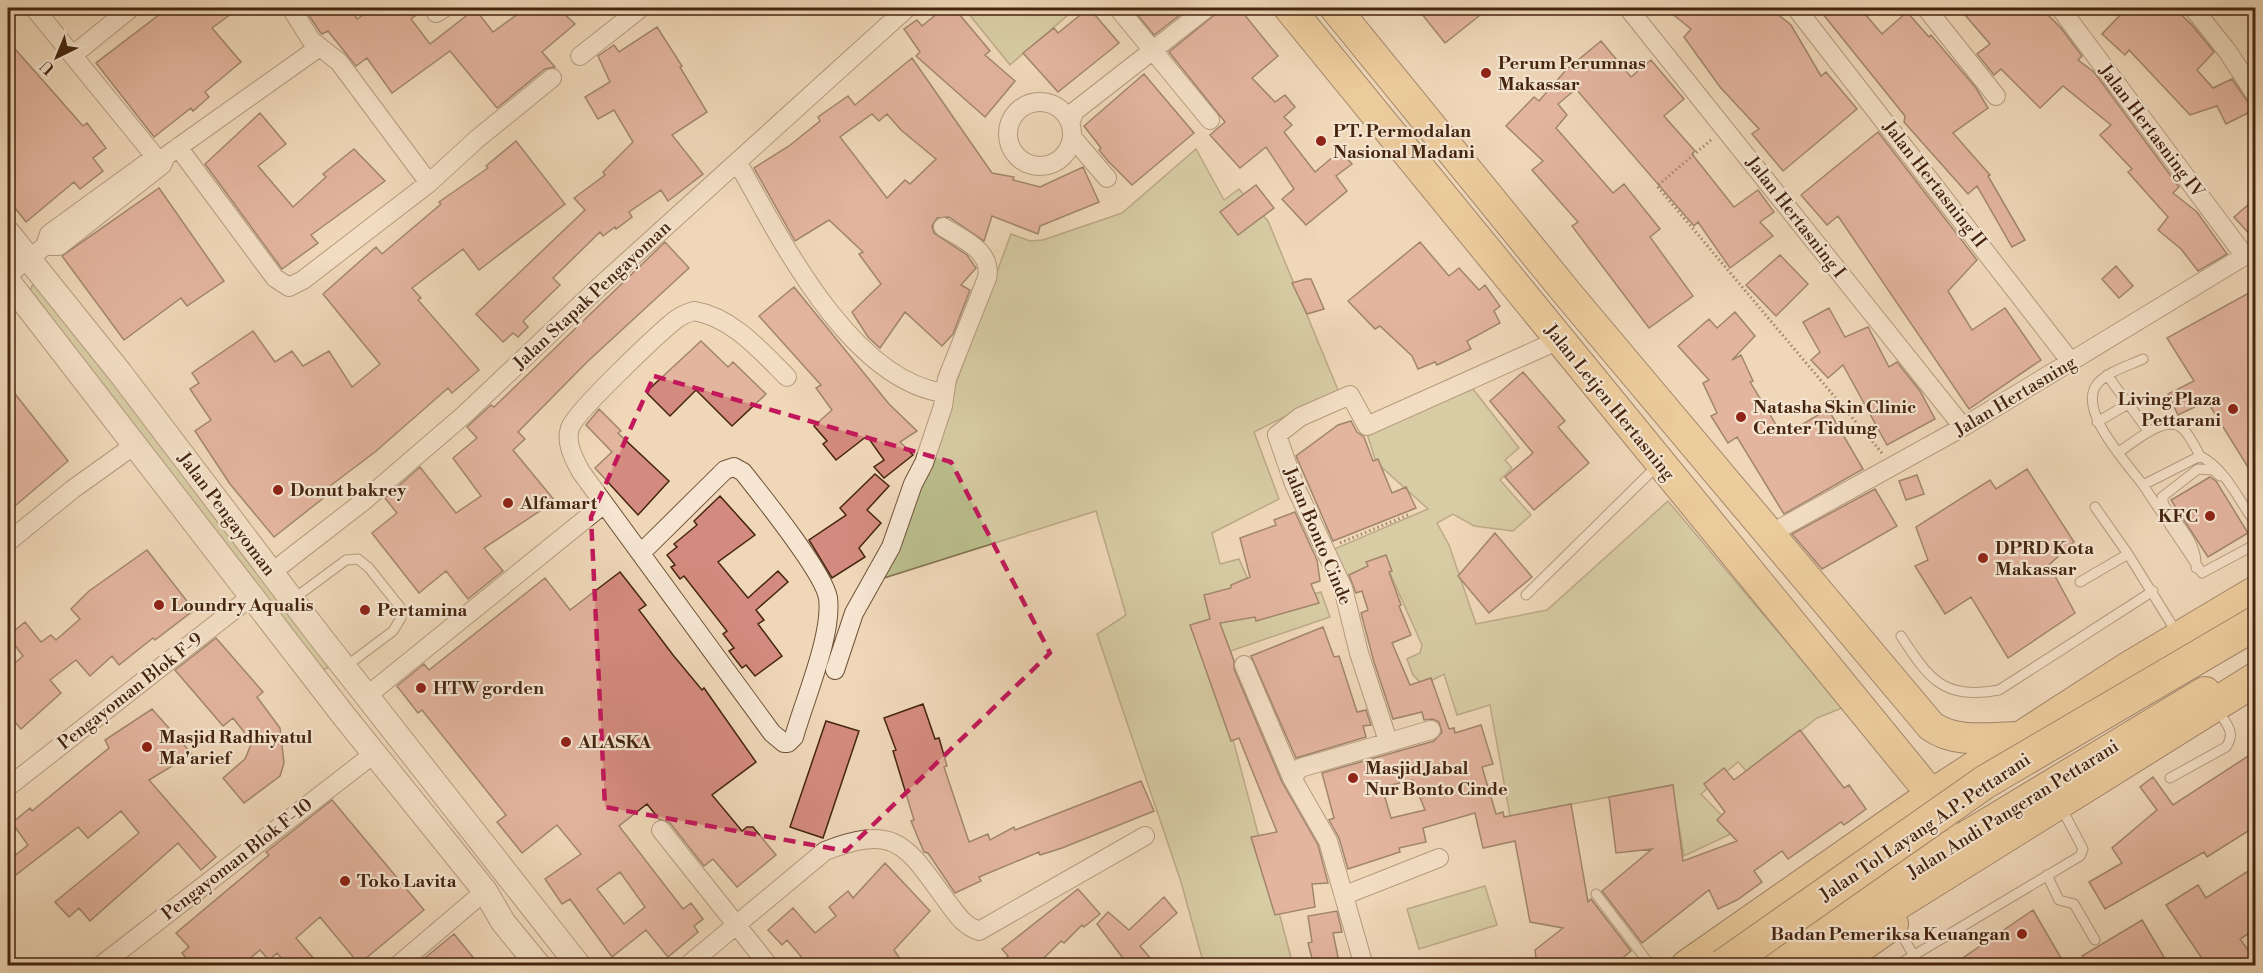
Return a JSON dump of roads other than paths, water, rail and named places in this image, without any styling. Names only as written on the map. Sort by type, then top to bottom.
[{"type":"highway","points":[[1687,966],[1932,795],[2020,737],[2256,592]]},
{"type":"highway","name":"Jalan Tol Layang A.P. Pettarani","points":[[1723,966],[1985,782],[2256,623]]},
{"type":"highway","name":"Jalan Andi Pangeran Pettarani","points":[[1779,966],[1905,876],[1962,840],[2169,714],[2256,666]]},
{"type":"highway","points":[[1806,966],[1843,937],[2256,679]]},
{"type":"highway","name":"Jalan Andi Pangeran Pettarani","points":[[1844,962],[1894,922],[2256,688]]},
{"type":"main road","name":"Jalan Letjen Hertasning","points":[[1289,8],[1398,138],[1559,340],[1932,795],[1962,840]]},
{"type":"main road","name":"Jalan Letjen Hertasning","points":[[1335,8],[1424,114],[1567,292],[1931,726],[1943,735],[1959,738],[2020,737]]},
{"type":"main road","points":[[1398,138],[1424,114]]},
{"type":"street","points":[[34,8],[73,55],[275,278],[290,287],[303,280],[429,183],[477,139],[552,78]]},
{"type":"street","points":[[73,55],[131,8]]},
{"type":"street","points":[[291,8],[318,48],[339,62],[429,183]]},
{"type":"street","points":[[580,56],[641,8]]},
{"type":"street","name":"Jalan Stapak Pengayoman","points":[[271,573],[334,526],[427,448],[907,8]]},
{"type":"street","points":[[1118,8],[1210,120]]},
{"type":"street","points":[[1107,178],[1071,130],[1075,111],[1207,8]]},
{"type":"street","name":"Jalan Hertasning I","points":[[1628,8],[1963,427]]},
{"type":"street","name":"Jalan Hertasning II","points":[[1796,8],[2072,362]]},
{"type":"street","points":[[1926,8],[1996,96]]},
{"type":"street","name":"Jalan Hertasning IV","points":[[2060,8],[2250,252]]},
{"type":"street","points":[[2193,8],[2228,52],[2256,95]]},
{"type":"street","points":[[8,275],[37,253],[59,246],[165,156],[318,48]]},
{"type":"street","points":[[738,163],[799,270],[851,338],[872,358],[892,372],[924,389],[944,393]]},
{"type":"street","points":[[835,670],[854,613],[891,547],[906,502],[934,434],[944,393],[989,269],[986,258],[981,253],[943,227]]},
{"type":"street","name":"Jalan Pengayoman","points":[[8,233],[37,253],[121,374],[271,573],[369,695],[579,966]]},
{"type":"street","name":"Jalan Hertasning","points":[[1770,534],[1963,427],[2250,252]]},
{"type":"street","name":"Jalan Pengayoman","points":[[8,281],[485,891],[503,922],[539,966]]},
{"type":"street","points":[[641,553],[725,470],[734,467],[743,472],[814,569],[825,587],[828,599],[825,634],[794,737],[788,743],[784,743],[772,733],[581,472],[571,452],[569,431],[572,423],[657,337],[679,317],[694,311],[719,319],[759,350],[787,377]]},
{"type":"street","name":"Jalan Bonto Cinde","points":[[1388,741],[1359,653],[1346,597],[1293,484],[1277,435],[1300,417],[1350,394],[1367,426],[1559,340]]},
{"type":"street","points":[[8,542],[73,489],[136,444]]},
{"type":"street","points":[[369,695],[604,504]]},
{"type":"street","name":"Pengayoman Blok F-9","points":[[8,787],[253,595]]},
{"type":"street","points":[[1244,665],[1292,778],[1328,841],[1364,966]]},
{"type":"street","points":[[1292,778],[1300,768],[1431,730]]},
{"type":"street","name":"Pengayoman Blok F-10","points":[[100,966],[375,753]]},
{"type":"street","points":[[661,830],[769,966]]},
{"type":"street","points":[[687,966],[825,850],[848,842],[877,837],[894,840],[909,852],[963,922],[979,931],[1145,836]]},
{"type":"street","points":[[1345,895],[1439,858]]},
{"type":"street","points":[[397,966],[485,891]]},
{"type":"lane","points":[[2143,359],[2107,375],[2096,385],[2091,401],[2097,422],[2143,485],[2196,568],[2205,573],[2256,544]]},
{"type":"lane","points":[[2107,375],[2149,432]]},
{"type":"lane","points":[[2097,422],[2128,404]]},
{"type":"lane","points":[[2119,452],[2164,425],[2174,424],[2182,428],[2200,456],[2210,461],[2224,476],[2256,525]]},
{"type":"lane","points":[[2143,485],[2200,456]]},
{"type":"lane","points":[[1526,595],[1659,463]]},
{"type":"lane","points":[[2196,568],[2197,555],[2164,505],[2162,497],[2164,493],[2198,469],[2213,470],[2222,477],[2247,518],[2256,525]]},
{"type":"lane","points":[[2095,507],[2153,591],[2180,638]]},
{"type":"lane","points":[[2080,582],[2128,554]]},
{"type":"lane","points":[[292,600],[346,560],[358,559],[369,568],[400,607],[400,618],[393,631],[345,667]]},
{"type":"lane","points":[[1901,636],[1925,673],[1942,686],[1974,694],[1999,690],[2153,591]]},
{"type":"lane","points":[[2170,778],[2226,747],[2232,740],[2232,731],[2219,712]]},
{"type":"lane","points":[[1896,966],[2080,856],[2082,851],[2063,811]]},
{"type":"lane","points":[[2047,875],[2059,900],[2074,904],[2095,940]]},
{"type":"lane","points":[[1596,894],[1652,966]]},
{"type":"lane","points":[[1894,922],[1914,956]]},
{"type":"place","name":"Perum Perumnas Makassar","points":[[1486,73]]},
{"type":"place","name":"PT. Permodalan Nasional Madani","points":[[1321,141]]},
{"type":"place","name":"Living Plaza Pettarani","points":[[2233,409]]},
{"type":"place","name":"Natasha Skin Clinic Center Tidung","points":[[1741,417]]},
{"type":"place","name":"Donut bakrey","points":[[278,490]]},
{"type":"place","name":"Alfamart","points":[[508,503]]},
{"type":"place","name":"KFC","points":[[2210,516]]},
{"type":"place","name":"DPRD Kota Makassar","points":[[1983,558]]},
{"type":"place","name":"Loundry Aqualis","points":[[159,605]]},
{"type":"place","name":"Pertamina","points":[[365,610]]},
{"type":"place","name":"HTW gorden","points":[[421,688]]},
{"type":"place","name":"ALASKA","points":[[566,742]]},
{"type":"place","name":"Masjid Radhiyatul Ma'arief","points":[[147,747]]},
{"type":"place","name":"Masjid Jabal Nur Bonto Cinde","points":[[1353,778]]},
{"type":"place","name":"Toko Lavita","points":[[345,881]]},
{"type":"place","name":"Badan Pemeriksa Keuangan","points":[[2022,934]]}]
